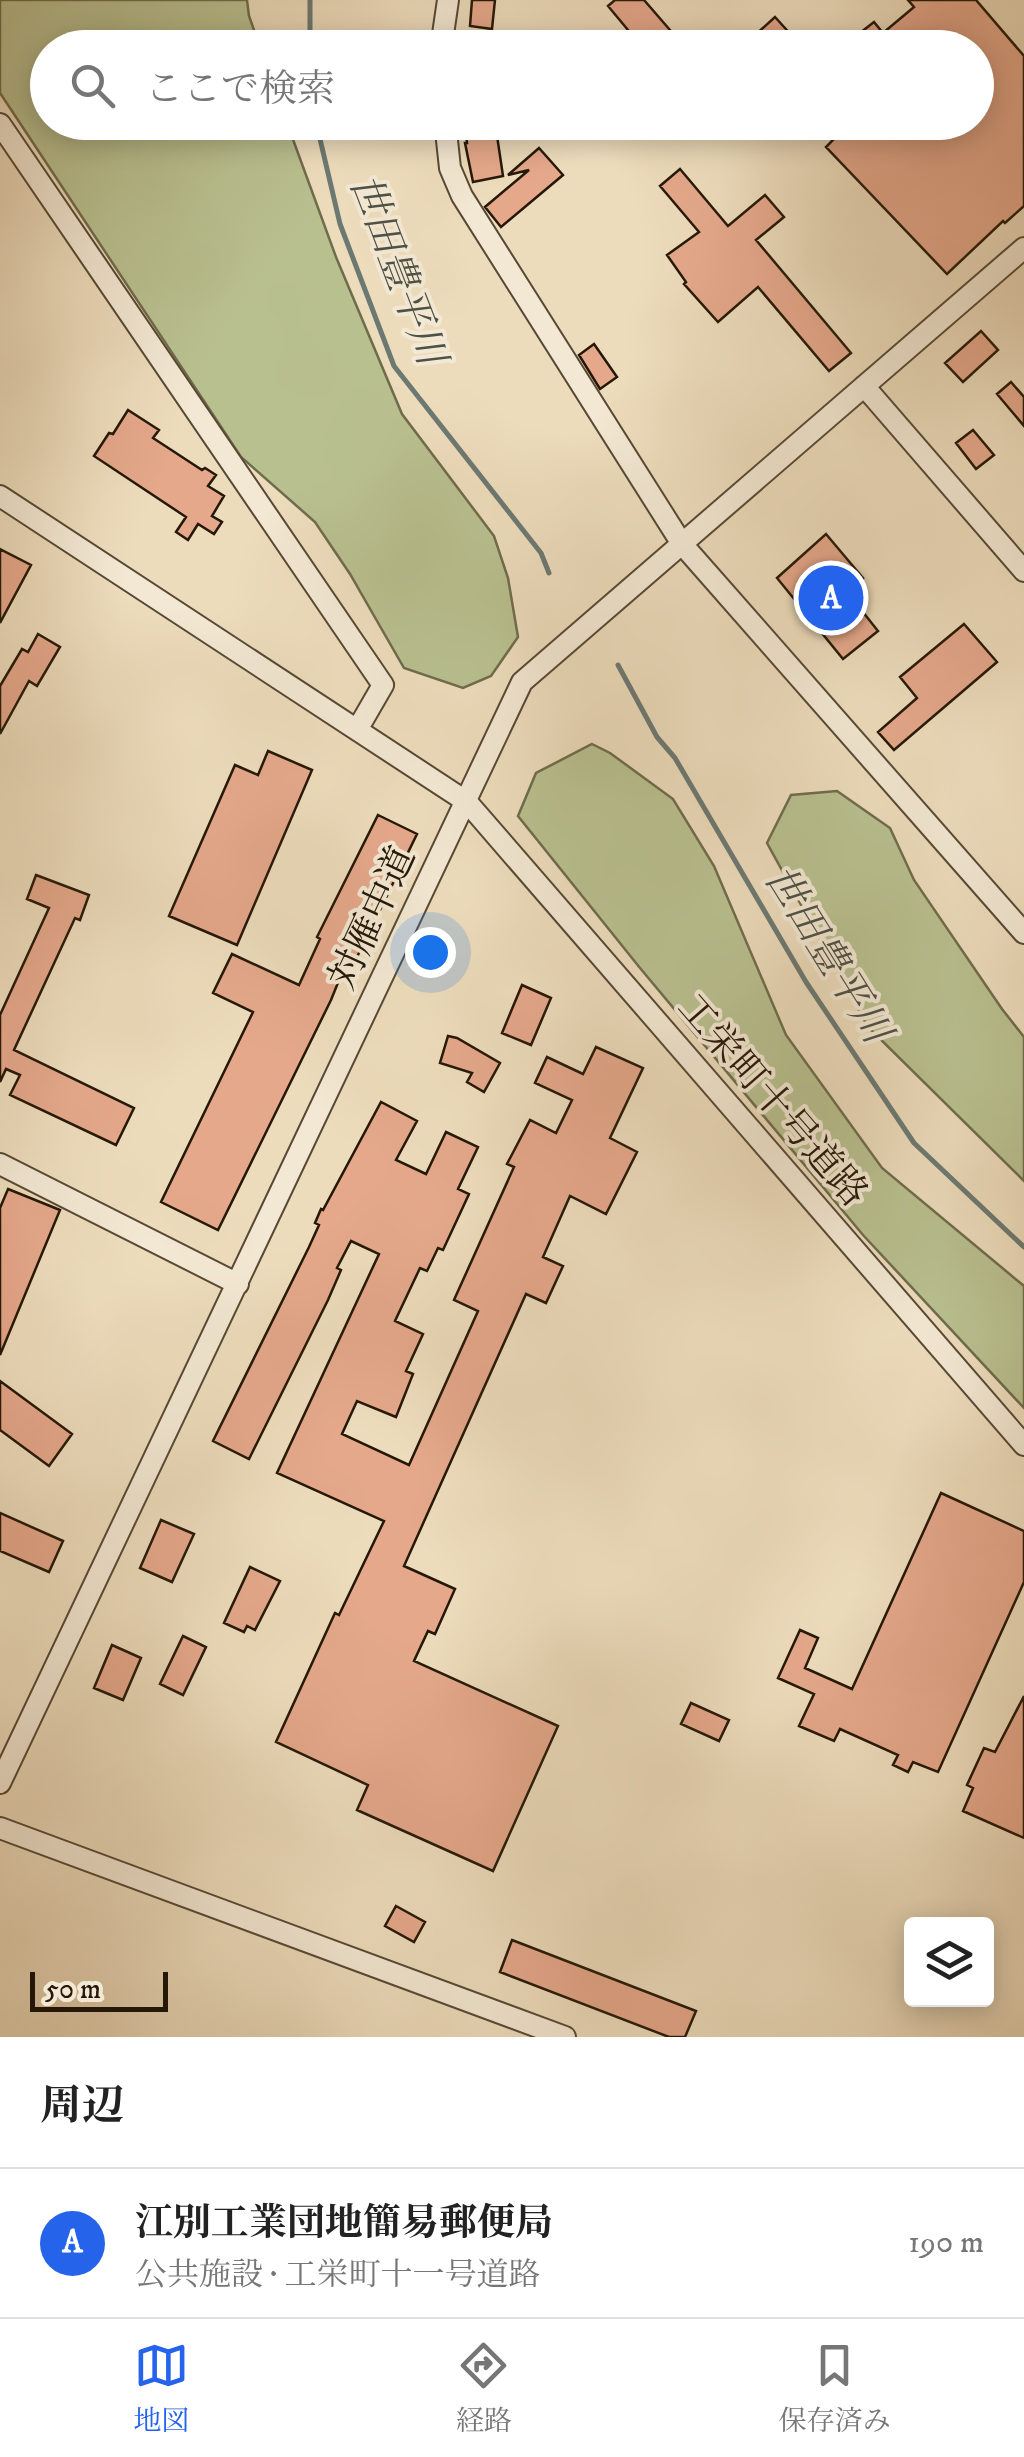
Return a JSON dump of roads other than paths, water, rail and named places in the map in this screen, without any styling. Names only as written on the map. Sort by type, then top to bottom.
[{"type":"street","points":[[444,30],[448,0]]},
{"type":"street","points":[[0,124],[382,684],[357,730]]},
{"type":"street","points":[[447,140],[450,168],[462,196],[682,544],[1024,933]]},
{"type":"street","name":"対雁中道","points":[[0,1783],[522,682],[1024,248]]},
{"type":"street","points":[[864,386],[1024,571]]},
{"type":"street","name":"工栄町十号道路","points":[[0,496],[466,802],[1024,1446]]},
{"type":"street","points":[[0,1164],[238,1284]]},
{"type":"street","points":[[0,1828],[565,2037]]},
{"type":"waterway","name":"世田豊平川","points":[[310,0],[310,30]]},
{"type":"waterway","name":"世田豊平川","points":[[320,140],[340,224],[394,366],[541,553],[549,573]]},
{"type":"waterway","name":"世田豊平川","points":[[618,665],[657,737],[675,758],[806,982],[914,1143],[1024,1247]]},
{"type":"place","name":"江別工業団地簡易郵便局","points":[[831,598]]}]
